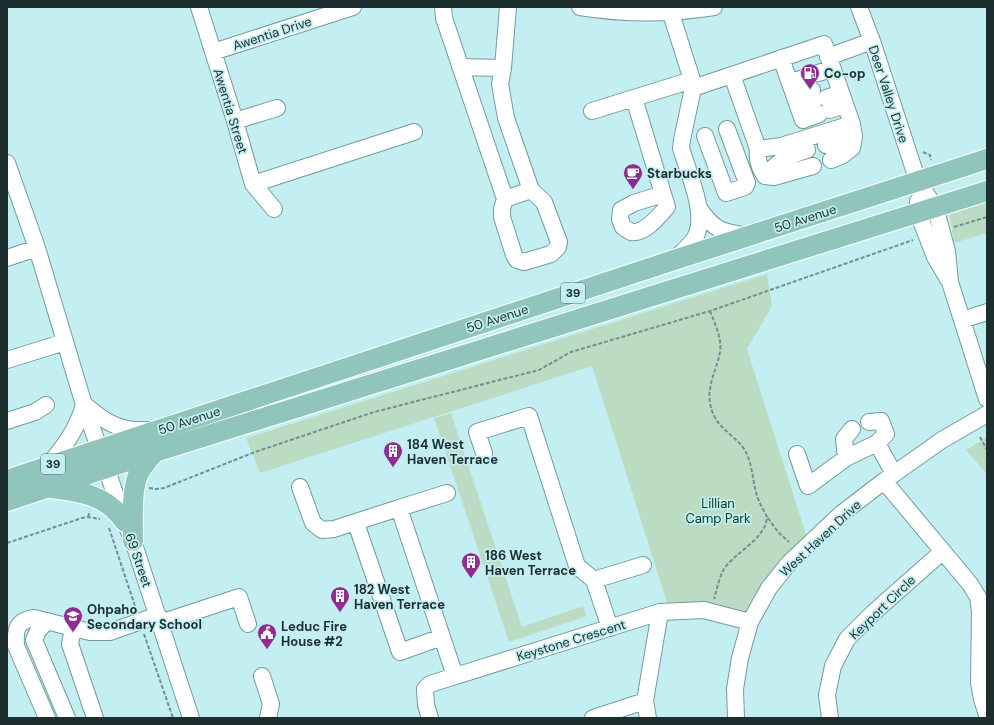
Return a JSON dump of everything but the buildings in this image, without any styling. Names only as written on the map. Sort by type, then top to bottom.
[{"type":"main road","name":"50 Avenue","points":[[7,480],[674,260],[987,159]]},
{"type":"main road","name":"50 Avenue","points":[[7,501],[156,452],[987,191]]},
{"type":"main road","points":[[133,541],[134,494],[136,482],[143,466],[156,452]]},
{"type":"main road","points":[[48,487],[77,491],[95,497],[110,505],[118,512],[117,525]]},
{"type":"street","name":"Awentia Street","points":[[198,7],[235,121],[253,184],[274,209]]},
{"type":"street","name":"Awentia Drive","points":[[213,52],[353,7]]},
{"type":"street","points":[[443,7],[444,18],[505,199],[502,209],[502,217],[517,260],[524,262],[551,254],[558,247],[559,242],[544,202],[531,190],[506,118],[500,84],[503,68],[508,7]]},
{"type":"street","points":[[580,7],[597,10],[631,12],[670,9],[695,10],[714,7]]},
{"type":"street","name":"Deer Valley Drive","points":[[859,7],[872,41],[926,210],[947,251],[950,282],[987,399]]},
{"type":"street","points":[[670,9],[692,84],[682,144],[684,157],[699,208],[699,228],[696,236],[691,244],[674,260]]},
{"type":"street","points":[[797,101],[826,89],[872,41]]},
{"type":"street","points":[[592,111],[634,98],[732,75],[824,44],[826,89],[853,130],[852,148],[843,155],[831,160]]},
{"type":"street","points":[[781,58],[797,101],[808,144]]},
{"type":"street","points":[[460,67],[503,68]]},
{"type":"street","points":[[732,75],[758,149],[757,158],[760,168],[765,176]]},
{"type":"street","points":[[797,101],[826,89]]},
{"type":"street","points":[[634,98],[665,201]]},
{"type":"street","points":[[235,121],[277,108]]},
{"type":"street","points":[[682,144],[748,122]]},
{"type":"street","points":[[705,136],[726,193],[745,187],[747,183],[727,129]]},
{"type":"street","points":[[758,149],[808,144],[853,130]]},
{"type":"street","points":[[826,145],[853,130]]},
{"type":"street","points":[[253,184],[414,132]]},
{"type":"street","points":[[765,176],[780,161],[808,144]]},
{"type":"street","points":[[491,157],[516,149]]},
{"type":"street","points":[[765,176],[774,177],[812,166]]},
{"type":"street","name":"69 Street","points":[[8,169],[37,248],[84,405],[106,468],[117,525],[133,541],[191,718]]},
{"type":"street","points":[[505,199],[531,190]]},
{"type":"street","points":[[699,208],[705,217],[718,229],[749,236]]},
{"type":"street","points":[[7,258],[37,248]]},
{"type":"street","points":[[962,320],[987,312]]},
{"type":"street","points":[[7,360],[65,342]]},
{"type":"street","points":[[7,421],[35,412],[46,404]]},
{"type":"street","points":[[48,466],[67,442],[80,419],[84,405],[102,419],[127,430],[142,431],[160,429]]},
{"type":"street","name":"West Haven Drive","points":[[736,718],[735,689],[740,658],[750,622],[769,588],[790,563],[841,514],[942,440],[987,414]]},
{"type":"street","points":[[484,453],[477,432],[529,416],[577,566],[594,580],[610,628]]},
{"type":"street","points":[[797,454],[808,486],[846,458],[877,443],[886,434],[881,421],[869,422]]},
{"type":"street","points":[[846,458],[844,439],[852,429]]},
{"type":"street","points":[[877,443],[889,478],[970,584],[978,597],[980,611],[979,683],[982,700],[987,715]]},
{"type":"street","points":[[300,487],[313,523],[322,530],[334,529],[447,493]]},
{"type":"street","points":[[399,508],[455,676]]},
{"type":"street","points":[[356,522],[400,652],[442,637]]},
{"type":"street","name":"Keyport Circle","points":[[830,718],[827,695],[833,666],[847,639],[873,613],[943,550]]},
{"type":"street","points":[[594,580],[643,565]]},
{"type":"street","points":[[47,718],[16,646],[18,626],[25,619],[34,618],[90,632],[110,632],[140,622],[159,619],[239,597],[248,624]]},
{"type":"street","name":"Keystone Crescent","points":[[430,718],[426,705],[425,689],[430,684],[660,612],[704,610],[750,622]]},
{"type":"street","points":[[648,718],[645,701],[660,612]]},
{"type":"street","points":[[47,621],[38,631],[34,640],[67,718]]},
{"type":"street","points":[[73,628],[70,644],[95,718]]},
{"type":"street","points":[[262,676],[271,704],[268,718]]},
{"type":"street","points":[[593,718],[645,701]]},
{"type":"path","points":[[136,482],[148,488],[164,488],[255,452],[374,412],[539,370],[571,352],[710,311],[915,240]]},
{"type":"path","points":[[710,311],[720,344],[720,352],[710,389],[712,412],[716,422],[742,446],[749,461],[756,494],[767,517],[778,532],[789,542]]},
{"type":"path","points":[[980,437],[987,450]]},
{"type":"path","points":[[88,517],[95,497]]},
{"type":"path","points":[[7,542],[88,517],[99,519],[104,522]]},
{"type":"path","points":[[714,599],[724,570],[733,558],[750,546],[765,525],[767,517]]},
{"type":"path","points":[[117,525],[140,622],[173,718]]},
{"type":"green space","points":[[987,200],[987,233],[954,243],[949,212]]},
{"type":"green space","name":"Lillian Camp Park","points":[[767,274],[772,306],[747,349],[809,544],[750,622],[670,612],[592,366],[260,473],[246,438]]},
{"type":"green space","points":[[451,413],[522,627],[583,606],[587,616],[509,642],[434,418]]},
{"type":"green space","points":[[987,437],[987,474],[966,450]]},
{"type":"place","name":"Co-op","points":[[810,90]]},
{"type":"place","name":"Starbucks","points":[[633,190]]},
{"type":"place","name":"184 West Haven Terrace","points":[[393,468]]},
{"type":"place","name":"186 West Haven Terrace","points":[[471,579]]},
{"type":"place","name":"182 West Haven Terrace","points":[[340,613]]},
{"type":"place","name":"Ohpaho Secondary School","points":[[73,633]]},
{"type":"place","name":"Leduc Fire House #2","points":[[267,650]]}]
